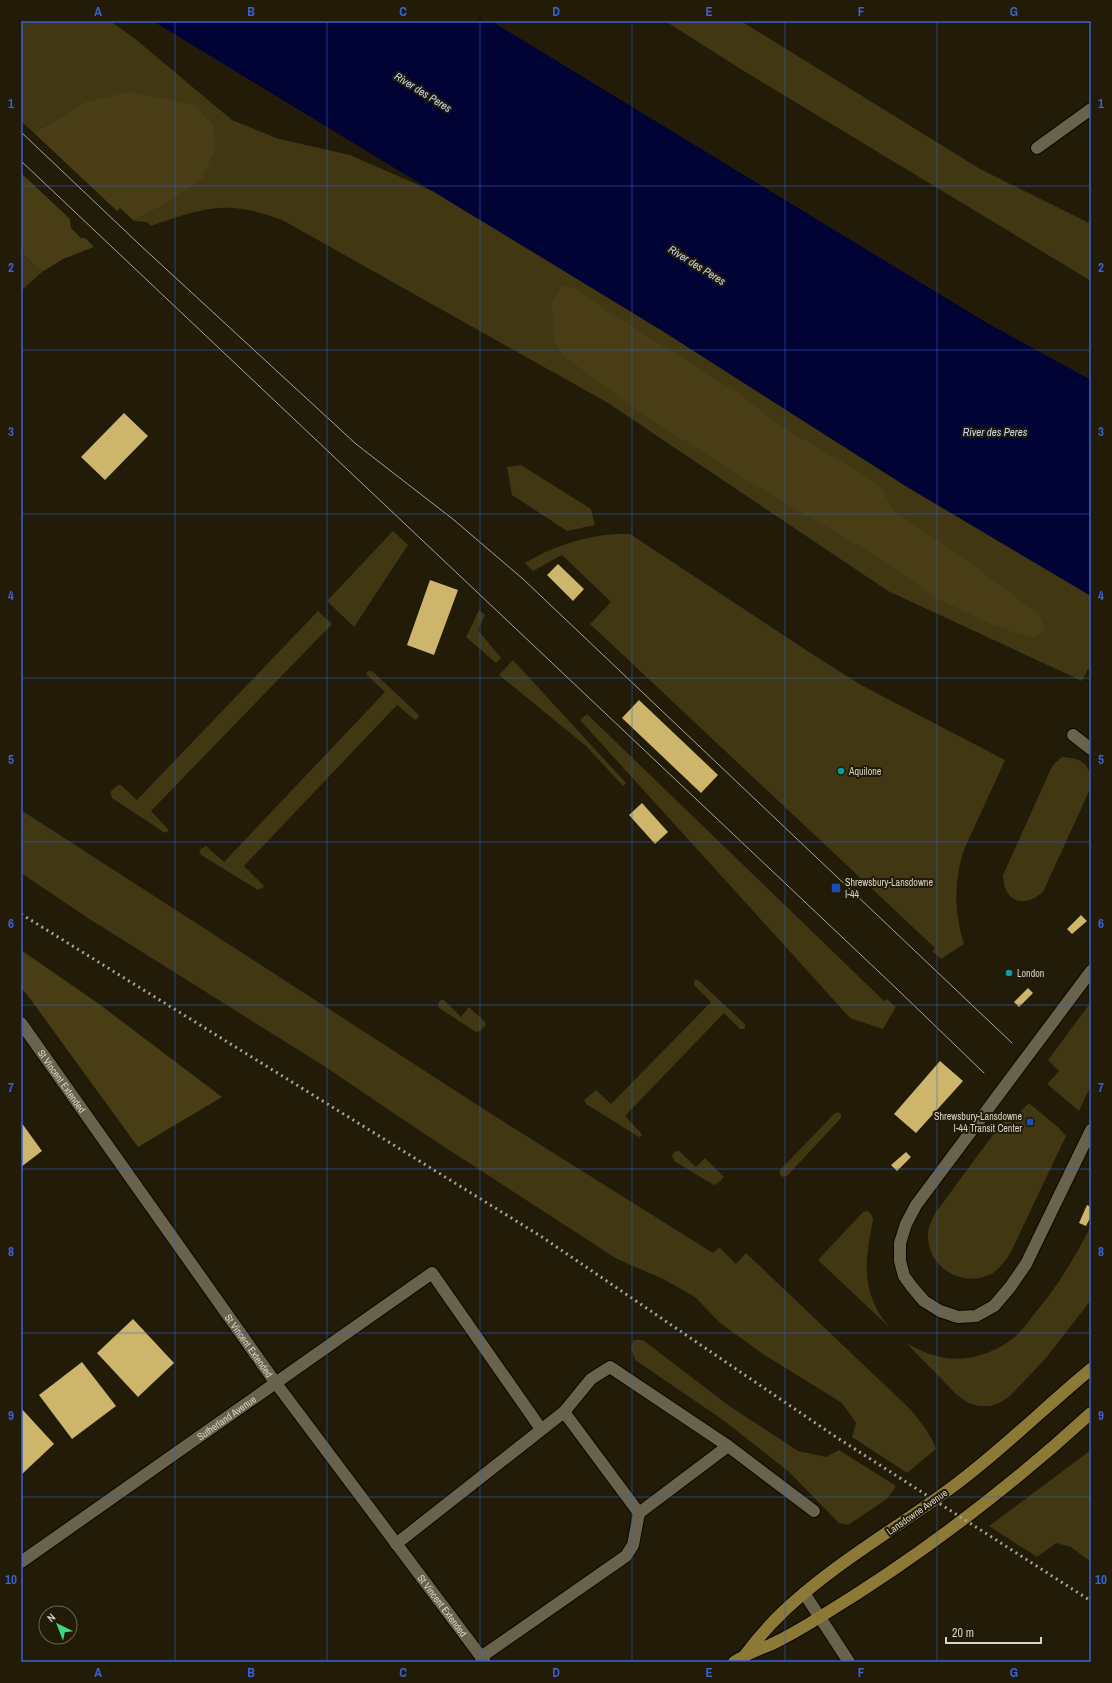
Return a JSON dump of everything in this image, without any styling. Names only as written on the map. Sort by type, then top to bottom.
[{"type":"main road","name":"Lansdowne Avenue","points":[[746,1658],[767,1628],[804,1593],[954,1486],[986,1461],[1091,1369]]},
{"type":"main road","name":"Lansdowne Avenue","points":[[734,1662],[746,1658],[820,1618],[950,1529],[1020,1475],[1091,1413]]},
{"type":"street","points":[[1037,148],[1091,109]]},
{"type":"street","points":[[1091,739],[1073,735],[1091,749]]},
{"type":"street","points":[[1091,971],[916,1205],[906,1224],[900,1243],[900,1261],[904,1276],[924,1301],[940,1311],[958,1318],[976,1316],[994,1306],[1011,1286],[1026,1264],[1091,1130]]},
{"type":"street","name":"St Vincent Extended","points":[[21,1023],[275,1382],[483,1659]]},
{"type":"street","name":"Sutherland Avenue","points":[[21,1562],[432,1273],[541,1429]]},
{"type":"street","points":[[396,1544],[564,1412],[591,1379],[610,1367],[728,1446],[814,1511]]},
{"type":"street","points":[[564,1412],[639,1513]]},
{"type":"street","points":[[483,1659],[626,1556],[633,1545],[639,1513],[728,1446]]},
{"type":"street","points":[[804,1593],[849,1662]]},
{"type":"shaded area","points":[[21,21],[110,21],[134,38],[232,120],[279,139],[350,155],[439,194],[661,330],[904,485],[1091,596],[1091,670],[1088,669],[1082,681],[888,591],[608,403],[284,221],[248,210],[217,208],[187,214],[151,226],[147,222],[134,221],[167,203],[201,181],[83,103],[34,133],[21,121]]},
{"type":"shaded area","points":[[665,21],[741,21],[980,169],[1091,224],[1091,281],[739,68]]},
{"type":"shaded area","points":[[129,92],[195,105],[213,125],[215,150],[201,181],[167,203],[134,221],[120,208],[117,211],[34,133],[83,103]]},
{"type":"shaded area","points":[[21,173],[70,219],[71,228],[81,238],[85,238],[94,247],[63,259],[42,272],[22,253]]},
{"type":"shaded area","points":[[21,252],[42,272],[21,291]]},
{"type":"shaded area","points":[[562,285],[577,289],[608,312],[743,396],[777,424],[851,467],[880,486],[893,510],[984,573],[1040,616],[1046,630],[1032,638],[995,626],[936,598],[880,558],[768,493],[650,419],[563,356],[554,339],[552,304]]},
{"type":"shaded area","points":[[521,465],[591,509],[595,525],[567,531],[512,495],[507,467]]},
{"type":"shaded area","points":[[393,531],[408,545],[354,627],[327,601]]},
{"type":"shaded area","points":[[630,534],[861,685],[1005,760],[963,852],[960,864],[956,898],[958,920],[964,944],[941,959],[932,951],[935,948],[590,624],[611,602],[562,555],[533,571],[525,563],[569,543],[593,537]]},
{"type":"shaded area","points":[[479,610],[485,615],[478,630],[501,658],[496,663],[466,637]]},
{"type":"shaded area","points":[[318,611],[332,624],[151,811],[168,829],[168,831],[165,833],[112,798],[110,792],[118,785],[121,785],[137,800]]},
{"type":"shaded area","points":[[513,660],[626,783],[623,786],[586,746],[499,675]]},
{"type":"shaded area","points":[[372,671],[418,714],[419,717],[415,720],[397,705],[244,866],[264,887],[258,890],[201,855],[199,850],[206,846],[224,862],[385,692],[367,675],[366,673]]},
{"type":"shaded area","points":[[587,714],[884,1001],[887,999],[896,1007],[883,1029],[850,1018],[580,720]]},
{"type":"shaded area","points":[[1062,757],[1076,759],[1085,764],[1090,773],[1091,787],[1043,892],[1028,900],[1016,900],[1011,897],[1007,891],[1004,884],[1003,875],[1053,765]]},
{"type":"shaded area","points":[[21,810],[493,1115],[713,1253],[719,1247],[736,1264],[746,1253],[910,1409],[925,1428],[936,1449],[907,1473],[852,1437],[856,1423],[842,1403],[763,1354],[720,1323],[695,1297],[663,1279],[617,1259],[423,1133],[324,1066],[91,920],[21,873]]},
{"type":"shaded area","points":[[21,950],[99,1004],[222,1097],[138,1147],[26,993],[21,989]]},
{"type":"shaded area","points":[[695,980],[698,980],[745,1024],[745,1027],[744,1029],[740,1029],[724,1013],[625,1116],[641,1133],[642,1136],[639,1137],[586,1104],[584,1100],[596,1090],[611,1104],[711,1002],[694,985]]},
{"type":"shaded area","points":[[441,1000],[444,1000],[461,1017],[469,1007],[485,1022],[486,1025],[480,1031],[476,1032],[439,1008],[438,1003]]},
{"type":"shaded area","points":[[1091,1002],[1091,1085],[1079,1111],[1047,1084],[1059,1071],[1048,1060]]},
{"type":"shaded area","points":[[1029,1103],[1059,1128],[1066,1136],[1010,1254],[998,1269],[993,1273],[971,1279],[950,1273],[934,1258],[929,1247],[929,1226],[936,1212],[1009,1113],[1014,1118]]},
{"type":"shaded area","points":[[838,1112],[841,1114],[841,1118],[787,1176],[783,1177],[780,1175],[780,1170],[834,1114]]},
{"type":"shaded area","points":[[676,1151],[679,1151],[696,1167],[705,1158],[724,1177],[714,1185],[674,1161],[672,1155]]},
{"type":"shaded area","points":[[868,1211],[873,1219],[867,1262],[869,1289],[873,1301],[889,1327],[818,1260],[863,1212]]},
{"type":"shaded area","points":[[1091,1226],[1091,1300],[1046,1358],[1010,1396],[1001,1402],[991,1406],[979,1406],[968,1403],[957,1395],[906,1343],[932,1355],[957,1359],[978,1356],[998,1348],[1008,1342],[1021,1331],[1059,1282]]},
{"type":"shaded area","points":[[634,1340],[643,1340],[728,1405],[798,1451],[826,1457],[839,1450],[896,1486],[887,1499],[848,1525],[839,1523],[789,1472],[723,1420],[635,1360],[631,1347]]},
{"type":"shaded area","points":[[1091,1450],[1091,1562],[1071,1547],[1056,1543],[1037,1557],[989,1526]]},
{"type":"water","name":"River des Peres","points":[[153,21],[491,21],[987,323],[1091,380],[1091,596],[904,485],[661,330]]},
{"type":"building","points":[[124,413],[148,436],[105,480],[81,457]]},
{"type":"building","points":[[558,564],[584,589],[573,601],[547,575]]},
{"type":"building","points":[[430,580],[458,590],[434,655],[407,645]]},
{"type":"building","points":[[639,700],[718,775],[701,793],[622,718]]},
{"type":"building","points":[[642,803],[668,832],[655,844],[629,815]]},
{"type":"building","points":[[1081,915],[1087,921],[1072,934],[1067,929]]},
{"type":"building","points":[[1028,988],[1033,993],[1019,1007],[1014,1002]]},
{"type":"building","points":[[940,1061],[963,1081],[916,1133],[894,1114]]},
{"type":"building","points":[[21,1122],[42,1151],[21,1167]]},
{"type":"building","points":[[906,1152],[911,1157],[897,1171],[891,1165]]},
{"type":"building","points":[[1087,1205],[1091,1207],[1091,1216],[1086,1226],[1079,1223]]},
{"type":"building","points":[[133,1319],[174,1363],[138,1397],[97,1353]]},
{"type":"building","points":[[82,1362],[116,1406],[72,1439],[39,1395]]},
{"type":"building","points":[[21,1408],[54,1444],[21,1475]]},
{"type":"tram line","points":[[21,132],[140,245],[356,444],[454,520],[523,579],[1012,1043]]},
{"type":"tram line","points":[[21,161],[984,1073]]},
{"type":"railway","points":[[21,914],[542,1237],[833,1435],[1091,1601]]},
{"type":"place","name":"Aquilone","points":[[841,771]]},
{"type":"place","name":"Shrewsbury-Lansdowne I-44","points":[[836,888]]},
{"type":"place","name":"London","points":[[1009,973]]},
{"type":"place","name":"Shrewsbury-Lansdowne I-44 Transit Center","points":[[1030,1122]]}]
